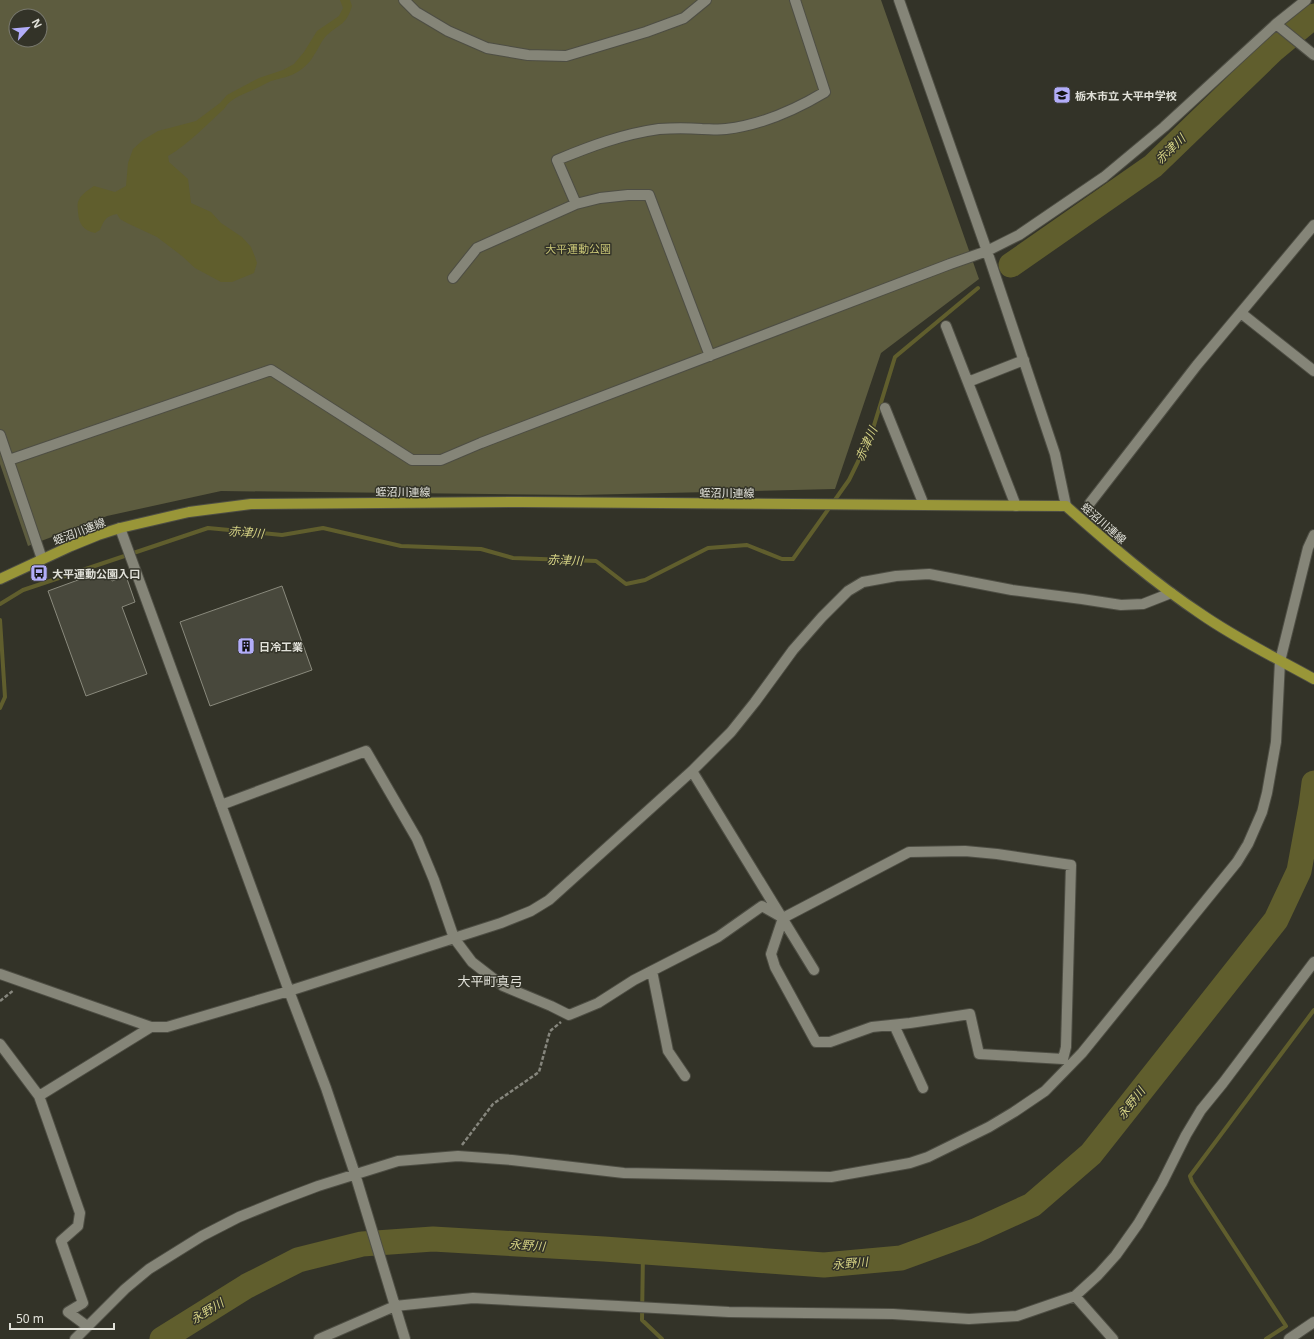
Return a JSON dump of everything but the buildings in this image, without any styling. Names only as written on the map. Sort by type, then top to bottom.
[{"type":"main road","name":"蛭沼川連線","points":[[0,579],[42,558],[98,535],[120,528],[189,512],[251,504],[521,502],[1066,506],[1130,562],[1171,593],[1231,634],[1314,679]]},
{"type":"street","points":[[404,0],[416,12],[448,31],[488,48],[528,55],[566,56],[646,32],[684,18],[706,0]]},
{"type":"street","points":[[576,204],[558,160],[624,135],[660,129],[696,128],[725,130],[754,123],[805,104],[825,92],[795,0]]},
{"type":"street","points":[[899,0],[1024,360],[1055,454],[1066,506]]},
{"type":"street","points":[[9,460],[271,370],[412,460],[442,460],[481,443],[987,251],[1019,235],[1104,178],[1164,127],[1276,24],[1306,0]]},
{"type":"street","points":[[1276,24],[1314,55]]},
{"type":"street","points":[[453,278],[477,248],[576,204],[600,198],[649,195],[710,356]]},
{"type":"street","points":[[1090,503],[1197,364],[1314,226]]},
{"type":"street","points":[[1241,313],[1314,371]]},
{"type":"street","points":[[946,326],[1016,506]]},
{"type":"street","points":[[968,382],[1024,360]]},
{"type":"street","points":[[886,408],[924,505]]},
{"type":"street","points":[[0,434],[42,558]]},
{"type":"street","points":[[120,528],[289,991],[326,1088],[355,1174],[405,1339]]},
{"type":"street","points":[[75,1339],[125,1289],[149,1269],[202,1236],[281,1200],[355,1174],[398,1161],[453,1157],[512,1160],[624,1173],[831,1177],[910,1163],[928,1157],[989,1127],[1014,1112],[1045,1091],[1082,1053],[1237,862],[1248,844],[1262,812],[1271,775],[1284,663],[1308,548],[1314,535]]},
{"type":"street","points":[[0,974],[30,986],[150,1027],[167,1027],[289,991],[501,923],[531,911],[549,900],[692,771],[731,732],[793,650],[822,617],[848,590],[863,582],[896,576],[930,574],[1012,590],[1121,604],[1143,604],[1171,593]]},
{"type":"street","points":[[221,805],[366,752],[416,839],[434,880],[454,938],[472,962],[503,986],[551,1006],[569,1016],[598,1002],[634,980],[718,937],[762,906],[783,918]]},
{"type":"street","points":[[692,771],[814,970]]},
{"type":"street","points":[[909,852],[971,852],[997,854],[1071,865],[1066,1047],[1062,1059],[979,1054],[970,1014],[894,1025],[872,1027],[830,1042],[816,1042],[774,967],[771,954],[783,918],[909,852]]},
{"type":"street","points":[[319,1339],[395,1306],[473,1298],[729,1312],[893,1314],[969,1319],[1017,1316],[1075,1296],[1098,1275],[1116,1255],[1138,1224],[1201,1110],[1314,962]]},
{"type":"street","points":[[652,971],[668,1051],[685,1076]]},
{"type":"street","points":[[894,1025],[923,1088]]},
{"type":"street","points":[[39,1096],[150,1027]]},
{"type":"street","points":[[2,1051],[39,1096],[80,1213],[78,1226],[61,1241],[83,1304],[68,1312],[87,1326]]},
{"type":"street","points":[[1075,1296],[1113,1339]]},
{"type":"street","points":[[1288,1339],[1314,1322]]},
{"type":"path","points":[[453,1157],[493,1104],[539,1072],[550,1031],[569,1016]]},
{"type":"green space","name":"大平運動公園","points":[[0,0],[881,0],[979,279],[881,353],[835,489],[579,495],[221,491],[107,516],[28,546],[0,464]]},
{"type":"shaded area","points":[[340,0],[350,0],[352,6],[348,17],[325,37],[306,66],[292,75],[271,81],[234,99],[190,140],[168,156],[169,162],[188,179],[191,203],[211,212],[221,223],[242,237],[251,247],[257,263],[254,273],[232,282],[221,282],[195,268],[157,237],[120,219],[117,214],[106,219],[100,230],[95,233],[82,226],[79,220],[78,207],[80,197],[94,186],[115,192],[126,186],[128,163],[133,149],[143,140],[158,131],[196,121],[220,103],[227,95],[259,78],[283,70],[294,64],[304,52],[317,31],[339,16],[343,8]]},
{"type":"waterway","name":"赤津川","points":[[1011,265],[1153,166],[1272,51],[1314,16]]},
{"type":"waterway","name":"赤津川","points":[[0,604],[23,590],[208,528],[282,535],[323,528],[401,546],[481,549],[513,558],[596,561],[626,584],[645,580],[708,548],[747,545],[782,559],[793,559],[849,480],[871,435],[895,357],[978,288]]},
{"type":"waterway","name":"赤津川","points":[[0,620],[5,697],[0,708]]},
{"type":"waterway","name":"永野川","points":[[162,1339],[247,1286],[298,1260],[362,1244],[433,1239],[604,1249],[824,1265],[901,1258],[975,1231],[1032,1205],[1091,1154],[1276,920],[1299,871],[1314,783]]},
{"type":"waterway","points":[[1266,1339],[1286,1326],[1192,1182],[1190,1176],[1314,1010]]},
{"type":"waterway","points":[[643,1252],[642,1320],[662,1339]]},
{"type":"place","name":"栃木市立 大平中学校","points":[[1062,95]]},
{"type":"place","name":"大平運動公園入口","points":[[39,573]]},
{"type":"place","name":"日冷工業","points":[[246,646]]},
{"type":"district","name":"大平町真弓","points":[[490,981]]}]
